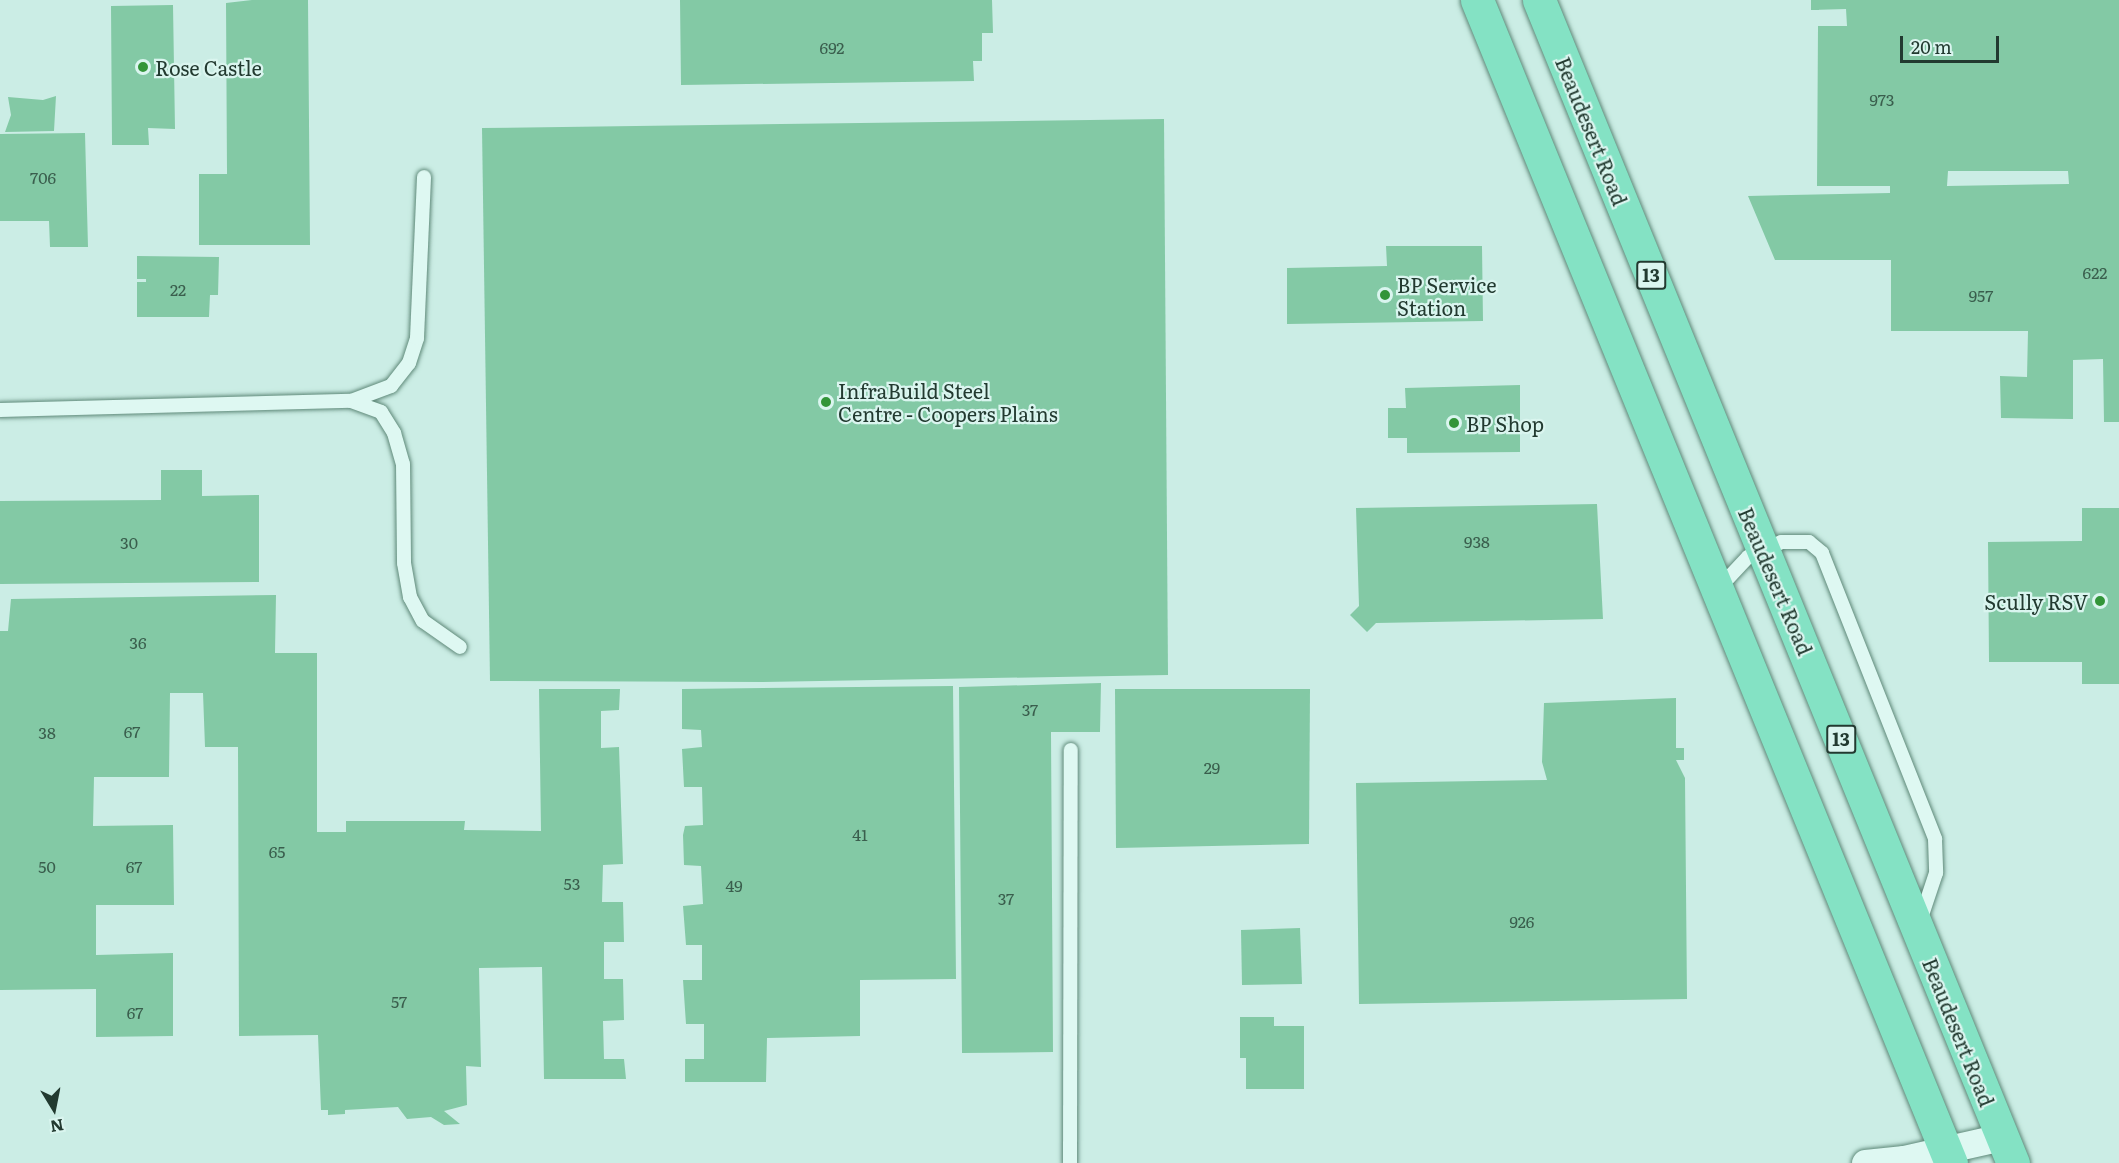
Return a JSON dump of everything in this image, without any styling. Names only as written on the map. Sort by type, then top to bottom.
[{"type":"highway","points":[[1477,0],[1948,1157]]},
{"type":"highway","name":"Beaudesert Road","points":[[1539,0],[2007,1150]]},
{"type":"street","points":[[1865,1163],[2007,1150]]},
{"type":"lane","points":[[0,411],[351,401],[391,386],[409,363],[421,306],[424,177]]},
{"type":"lane","points":[[351,401],[381,411],[394,433],[403,464],[404,563],[410,597],[423,621],[460,647]]},
{"type":"lane","points":[[1717,589],[1736,566],[1762,549],[1790,539],[1809,542],[1816,547],[1829,567],[1935,839],[1936,873],[1917,929]]},
{"type":"lane","points":[[1070,1163],[1071,750]]},
{"type":"building","points":[[252,0],[308,0],[310,245],[199,245],[199,174],[227,174],[226,3]]},
{"type":"building","points":[[680,0],[992,0],[993,33],[982,33],[982,61],[973,61],[974,81],[681,85]]},
{"type":"building","points":[[1811,0],[2119,0],[2119,422],[2104,422],[2103,359],[2073,360],[2073,419],[2001,418],[2000,376],[2027,377],[2028,331],[1891,331],[1891,260],[1775,260],[1748,196],[1890,193],[1890,186],[1817,186],[1818,26],[1847,26],[1846,9],[1811,10]],"holes":[[[1948,171],[2068,171],[2069,184],[1947,186]]]},
{"type":"building","name":"Rose Castle","points":[[173,5],[175,129],[148,128],[149,145],[112,145],[111,6]]},
{"type":"building","points":[[56,96],[54,131],[5,132],[11,115],[8,97],[43,100]]},
{"type":"building","name":"InfraBuild Steel Centre - Coopers Plains","points":[[1164,119],[1168,675],[763,682],[490,681],[482,128]]},
{"type":"building","points":[[85,133],[88,247],[50,247],[49,221],[0,221],[0,134]]},
{"type":"building","name":"BP Service Station","points":[[1386,246],[1482,246],[1483,321],[1287,324],[1287,268],[1387,266]]},
{"type":"building","points":[[137,256],[219,257],[218,295],[210,295],[209,317],[137,317],[137,282],[146,282],[146,279],[137,279]]},
{"type":"building","name":"BP Shop","points":[[1520,385],[1520,452],[1407,453],[1407,438],[1388,438],[1388,408],[1406,408],[1405,388]]},
{"type":"building","points":[[161,470],[202,470],[202,496],[259,495],[259,582],[0,584],[0,501],[161,500]]},
{"type":"building","points":[[1597,504],[1603,619],[1376,623],[1367,632],[1350,615],[1359,606],[1356,508]]},
{"type":"building","points":[[2082,508],[2119,508],[2119,684],[2082,684],[2082,662],[1989,662],[1988,542],[2082,541]]},
{"type":"building","points":[[276,595],[275,653],[317,653],[317,832],[346,832],[346,821],[465,821],[464,830],[541,831],[539,689],[620,689],[619,710],[601,711],[601,748],[619,747],[623,864],[603,865],[602,902],[623,902],[624,942],[604,942],[604,979],[623,979],[624,1020],[603,1021],[604,1059],[624,1059],[626,1079],[544,1079],[542,967],[479,968],[481,1067],[466,1066],[467,1105],[444,1111],[460,1124],[444,1125],[431,1117],[407,1119],[398,1107],[345,1110],[345,1114],[328,1115],[328,1110],[321,1110],[318,1035],[239,1036],[238,747],[205,747],[203,693],[170,693],[169,777],[94,777],[93,826],[173,825],[174,905],[96,905],[96,955],[173,953],[173,1036],[96,1037],[96,989],[0,990],[0,631],[8,631],[11,599]]},
{"type":"building","points":[[1101,683],[1100,732],[1051,732],[1053,1052],[962,1053],[959,687]]},
{"type":"building","points":[[953,686],[956,979],[860,980],[860,1036],[767,1038],[766,1082],[685,1082],[685,1059],[704,1059],[704,1024],[686,1024],[683,980],[702,980],[702,945],[686,945],[683,906],[703,904],[701,866],[684,865],[683,835],[685,826],[703,825],[702,787],[684,787],[682,749],[702,747],[701,730],[682,729],[682,689]]},
{"type":"building","points":[[1115,689],[1310,689],[1309,844],[1116,848]]},
{"type":"building","points":[[1676,698],[1676,748],[1684,748],[1684,760],[1676,760],[1685,778],[1687,999],[1359,1004],[1356,783],[1547,780],[1542,762],[1544,703]]},
{"type":"building","points":[[1300,928],[1302,984],[1242,985],[1241,930]]},
{"type":"building","points":[[1240,1017],[1274,1017],[1274,1026],[1304,1026],[1304,1089],[1246,1089],[1246,1058],[1240,1058]]},
{"type":"place","name":"Rose Castle","points":[[143,67]]},
{"type":"place","name":"BP Service Station","points":[[1385,295]]},
{"type":"place","name":"InfraBuild Steel Centre - Coopers Plains","points":[[826,402]]},
{"type":"place","name":"BP Shop","points":[[1454,423]]},
{"type":"place","name":"Scully RSV","points":[[2100,601]]}]
